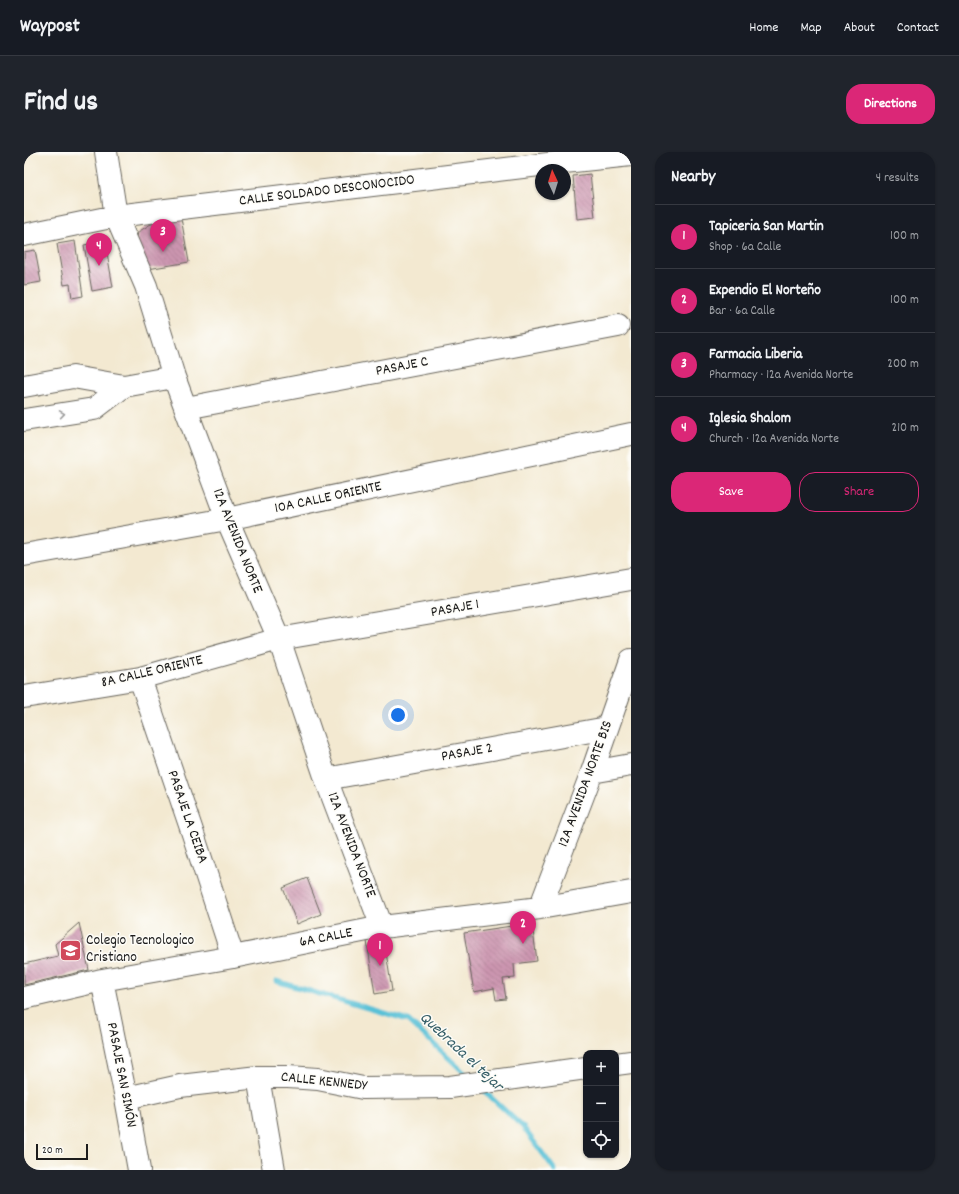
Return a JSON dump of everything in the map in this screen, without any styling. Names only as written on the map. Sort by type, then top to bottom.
[{"type":"street","name":"12A AVENIDA NORTE","points":[[106,152],[116,216],[146,286],[174,377],[227,519],[279,639],[326,779],[382,927]]},
{"type":"street","name":"CALLE SOLDADO DESCONOCIDO","points":[[24,235],[116,216],[563,157],[631,155]]},
{"type":"street","name":"PASAJE C","points":[[186,408],[618,326]]},
{"type":"street","points":[[24,386],[73,377],[124,386],[174,377]]},
{"type":"street","points":[[24,420],[94,409],[124,386]]},
{"type":"street","name":"10A CALLE ORIENTE","points":[[24,555],[227,519],[631,434]]},
{"type":"street","name":"PASAJE 1","points":[[279,639],[631,579]]},
{"type":"street","name":"8A CALLE ORIENTE","points":[[24,697],[140,678],[279,639]]},
{"type":"street","name":"12A AVENIDA NORTE BIS","points":[[540,908],[592,772],[631,660]]},
{"type":"street","name":"PASAJE LA CEIBA","points":[[140,678],[233,957]]},
{"type":"street","name":"PASAJE 2","points":[[326,779],[608,728]]},
{"type":"street","points":[[592,772],[631,765]]},
{"type":"street","name":"6A CALLE","points":[[24,998],[102,980],[233,957],[382,927],[540,908],[631,892]]},
{"type":"street","name":"PASAJE SAN SIMÓN","points":[[102,980],[139,1170]]},
{"type":"street","points":[[619,1064],[631,1062]]},
{"type":"street","name":"CALLE KENNEDY","points":[[126,1098],[180,1086],[258,1077],[288,1077],[318,1080],[363,1088],[477,1084],[583,1068]]},
{"type":"street","points":[[258,1077],[274,1170]]},
{"type":"building","points":[[590,174],[595,217],[577,219],[573,176]]},
{"type":"building","points":[[181,218],[189,262],[142,270],[136,242],[138,232],[151,224]]},
{"type":"building","points":[[75,241],[83,296],[72,298],[70,284],[64,285],[57,244]]},
{"type":"building","points":[[105,241],[113,287],[92,291],[84,245]]},
{"type":"building","points":[[35,250],[41,282],[24,285],[24,252]]},
{"type":"building","points":[[307,878],[321,914],[297,924],[283,888]]},
{"type":"building","name":"Colegio Tecnologico Cristiano","points":[[79,923],[89,970],[24,985],[24,964],[58,956],[55,944]]},
{"type":"building","points":[[532,923],[537,961],[514,964],[515,978],[503,979],[506,999],[496,1000],[494,988],[474,992],[464,933]]},
{"type":"building","points":[[384,939],[392,991],[375,994],[367,941]]},
{"type":"waterway","name":"Quebrada el tejar","points":[[276,981],[408,1020],[470,1078]]},
{"type":"waterway","name":"Quebrada el tejar","points":[[482,1089],[523,1127],[555,1170]]},
{"type":"place","name":"Farmacia Liberia","points":[[163,252]]},
{"type":"place","name":"Iglesia Shalom","points":[[99,266]]},
{"type":"place","name":"Expendio El Norteño","points":[[523,944]]},
{"type":"place","name":"Colegio Tecnologico Cristiano","points":[[71,950]]},
{"type":"place","name":"Tapiceria San Martin","points":[[380,966]]}]
